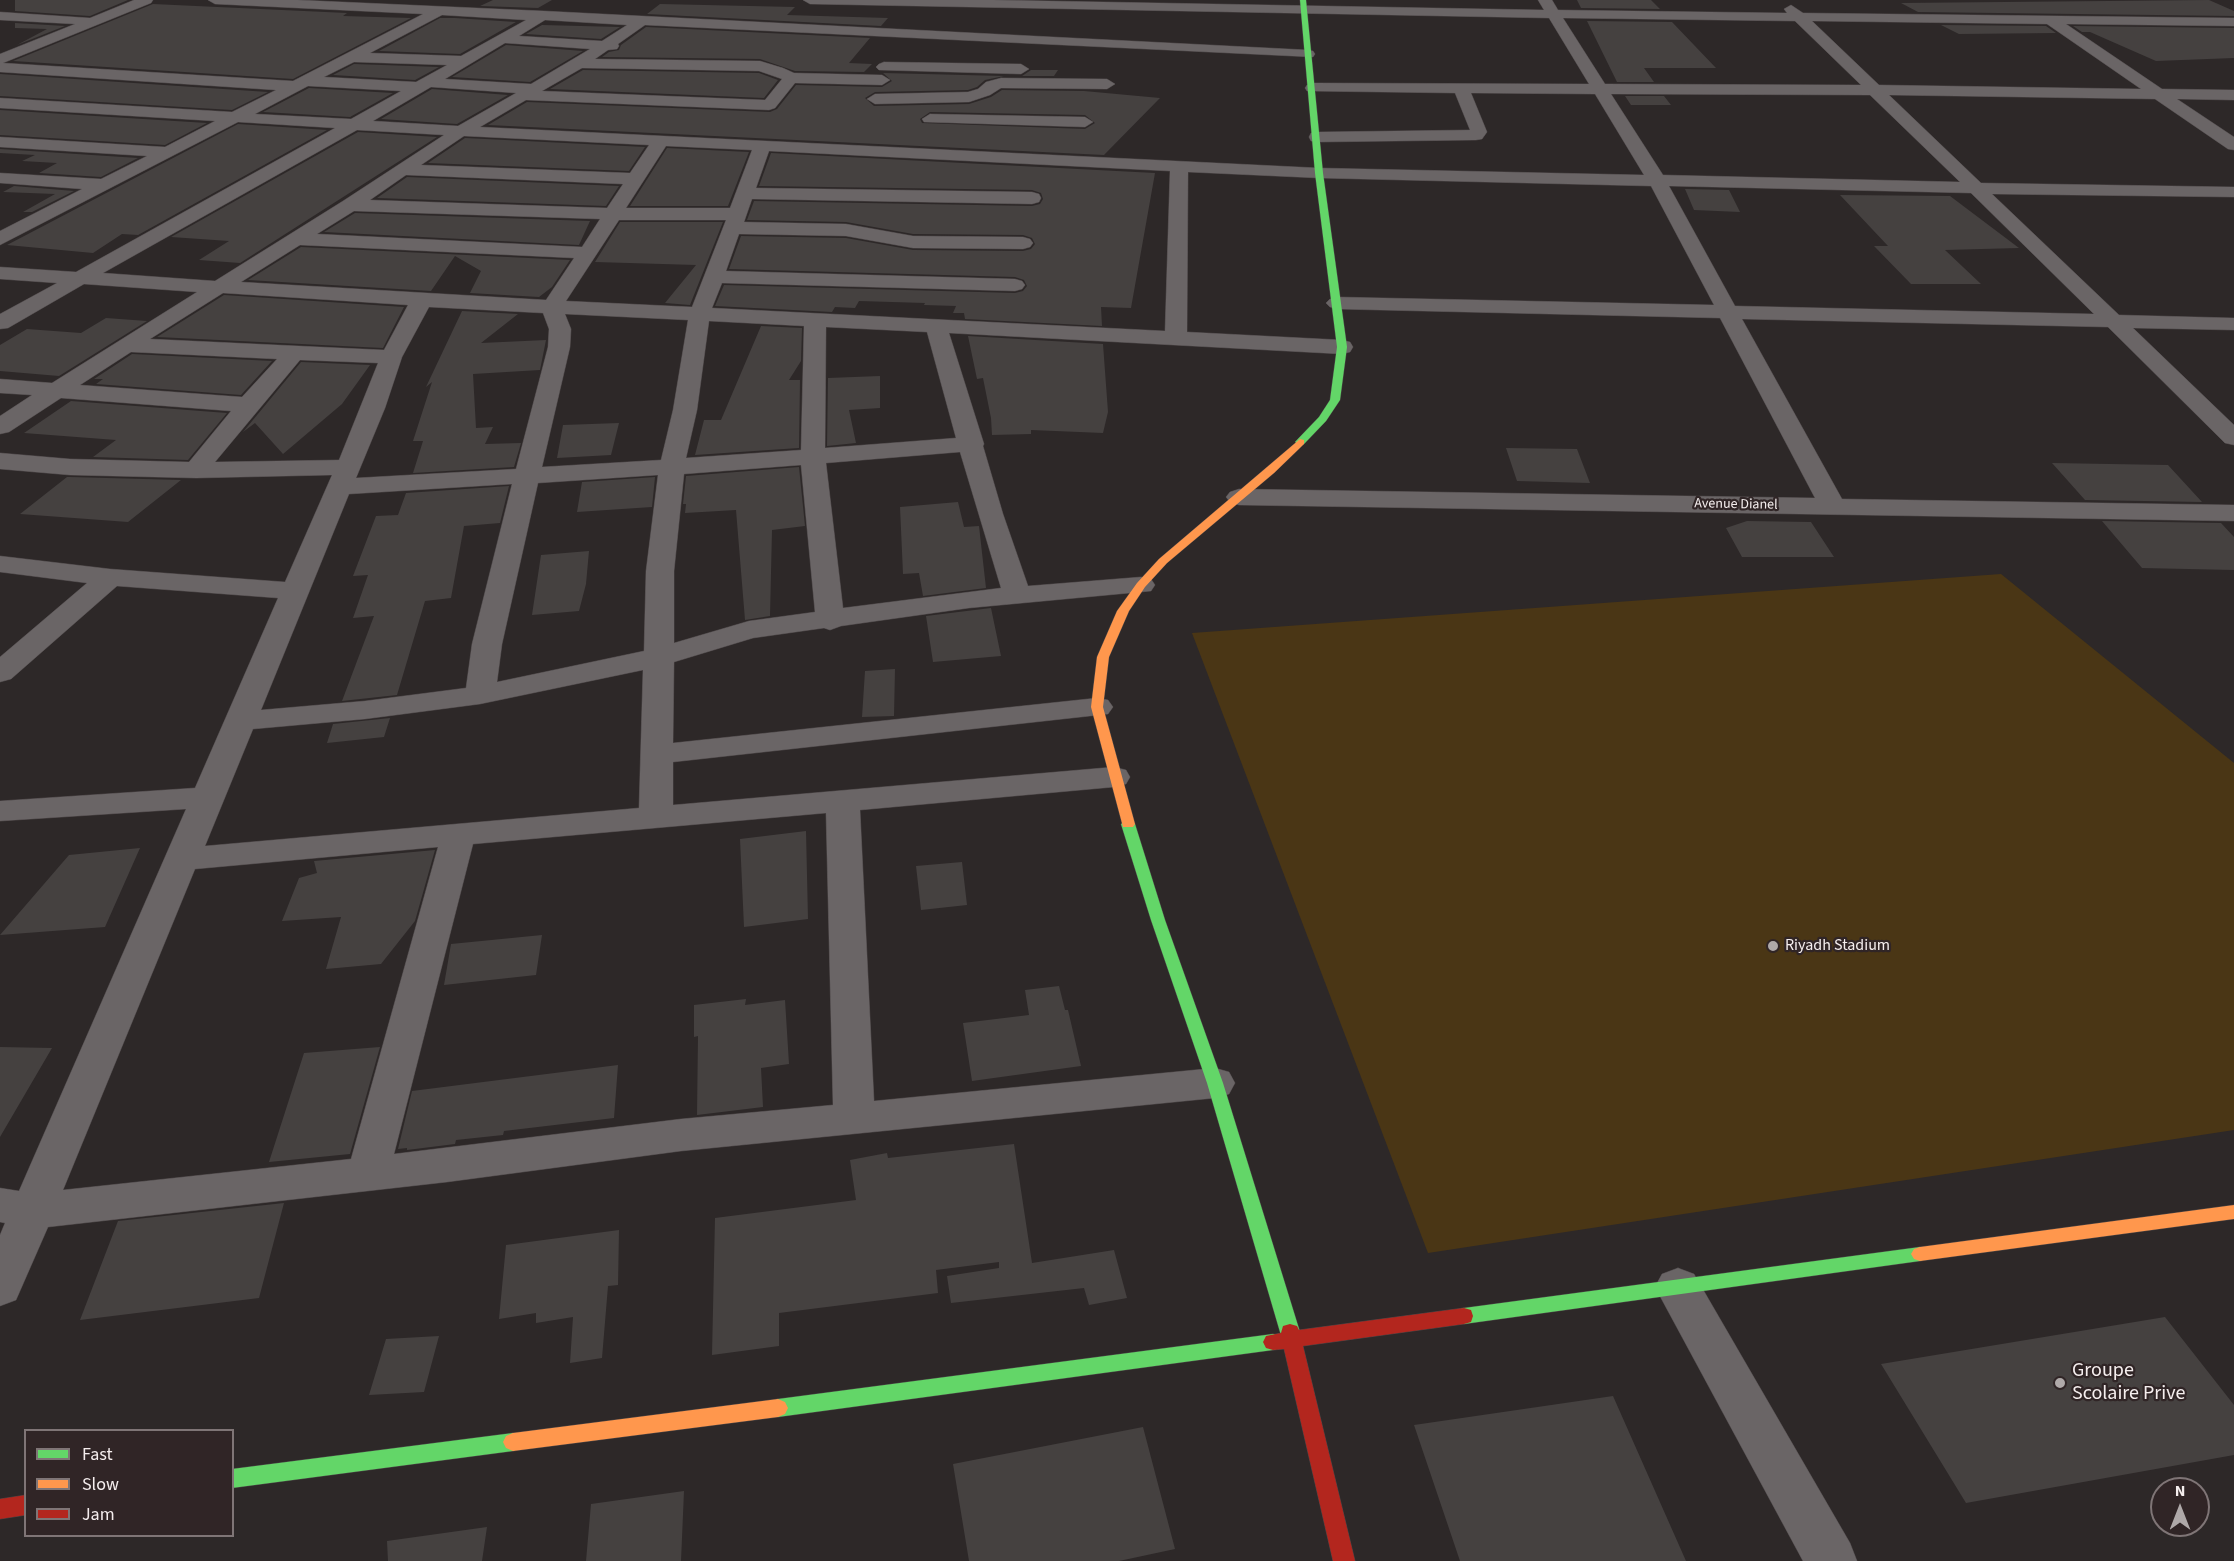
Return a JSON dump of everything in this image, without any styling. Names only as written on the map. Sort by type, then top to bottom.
[{"type":"street","points":[[0,59],[146,0]]},
{"type":"street","points":[[215,0],[801,29],[888,56],[1115,71],[1062,160]]},
{"type":"street","points":[[810,0],[1549,7],[1799,18],[2234,22]]},
{"type":"street","points":[[579,63],[771,54],[801,29],[822,0]]},
{"type":"street","points":[[1780,0],[2234,438]]},
{"type":"street","points":[[1050,41],[1059,2]]},
{"type":"street","points":[[0,323],[355,124],[558,5]]},
{"type":"street","points":[[2028,5],[2234,145]]},
{"type":"street","points":[[1304,6],[1319,173],[1342,347],[1335,400],[1323,419],[1270,471],[1163,561],[1141,585],[1123,611],[1103,657],[1097,707],[1114,777],[1158,920],[1215,1083],[1292,1339],[1344,1561]]},
{"type":"street","points":[[1549,7],[1657,181],[1833,507]]},
{"type":"street","points":[[0,239],[439,11]]},
{"type":"street","points":[[0,16],[94,21]]},
{"type":"street","points":[[0,428],[126,345],[351,206],[461,131],[579,63],[642,21]]},
{"type":"street","points":[[502,39],[629,46]]},
{"type":"street","points":[[737,144],[791,78],[888,56],[1050,41],[1308,54]]},
{"type":"street","points":[[1120,63],[1130,45]]},
{"type":"street","points":[[720,50],[771,54],[791,78]]},
{"type":"street","points":[[869,118],[888,56]]},
{"type":"street","points":[[351,57],[464,61]]},
{"type":"street","points":[[0,67],[299,83],[423,84],[769,105]]},
{"type":"street","points":[[1,103],[76,72]]},
{"type":"street","points":[[874,99],[969,97],[1001,83],[1107,84]]},
{"type":"street","points":[[1313,88],[1874,90],[2234,95]]},
{"type":"street","points":[[1317,137],[1476,135],[1479,132],[1461,88]]},
{"type":"street","points":[[1,103],[461,131],[763,145],[860,145],[1040,159],[1319,173],[1975,189],[2234,192]]},
{"type":"street","points":[[914,119],[1091,112]]},
{"type":"street","points":[[483,174],[525,134]]},
{"type":"street","points":[[552,307],[661,140]]},
{"type":"street","points":[[0,142],[168,152]]},
{"type":"street","points":[[656,818],[660,571],[672,467],[685,410],[699,316],[763,145]]},
{"type":"street","points":[[1006,331],[1040,159]]},
{"type":"street","points":[[1176,339],[1179,166]]},
{"type":"street","points":[[404,170],[637,179]]},
{"type":"street","points":[[473,210],[509,175]]},
{"type":"street","points":[[0,178],[104,185]]},
{"type":"street","points":[[744,193],[1032,198]]},
{"type":"street","points":[[913,242],[920,196]]},
{"type":"street","points":[[351,206],[614,214],[846,230],[885,239],[913,242],[1023,243]]},
{"type":"street","points":[[11,214],[45,216]]},
{"type":"street","points":[[296,239],[589,253]]},
{"type":"street","points":[[0,273],[699,316],[1342,347]]},
{"type":"street","points":[[712,277],[1015,285]]},
{"type":"street","points":[[0,1287],[16,1208],[181,859],[343,477],[391,357],[422,300]]},
{"type":"street","points":[[1337,303],[2234,324]]},
{"type":"street","points":[[480,695],[490,632],[559,347],[560,330],[552,307]]},
{"type":"street","points":[[815,322],[813,458],[830,621]]},
{"type":"street","points":[[937,328],[972,444],[990,514],[1017,595]]},
{"type":"street","points":[[126,345],[391,357]]},
{"type":"street","points":[[196,470],[248,405],[296,351]]},
{"type":"street","points":[[0,386],[248,405]]},
{"type":"street","points":[[0,461],[343,477],[526,476],[813,458],[972,444]]},
{"type":"street","name":"Avenue Dianel","points":[[1239,497],[2234,513]]},
{"type":"street","points":[[0,564],[110,577],[295,591]]},
{"type":"street","points":[[0,673],[110,577]]},
{"type":"street","points":[[239,721],[365,710],[480,695],[660,657],[749,630],[830,621],[969,599],[1141,585]]},
{"type":"street","points":[[658,754],[1097,707]]},
{"type":"street","points":[[181,859],[1114,777]]},
{"type":"street","points":[[0,811],[207,797]]},
{"type":"street","points":[[843,801],[854,1119]]},
{"type":"street","points":[[368,1174],[458,836]]},
{"type":"street","points":[[16,1208],[368,1174],[681,1135],[1215,1083]]},
{"type":"street","points":[[234,1479],[2234,1212]]},
{"type":"street","points":[[1678,1287],[1831,1561]]},
{"type":"street","points":[[0,1509],[24,1505]]},
{"type":"shaded area","name":"Riyadh Stadium","points":[[2001,574],[2234,763],[2234,1130],[1428,1253],[1192,633]]},
{"type":"building","points":[[15,0],[128,0],[90,16],[15,11]]},
{"type":"building","points":[[493,0],[552,0],[538,8],[480,6]]},
{"type":"building","points":[[1577,0],[1651,0],[1660,9],[1581,8]]},
{"type":"building","points":[[2209,0],[2234,11],[2234,16],[1918,12],[1901,3]]},
{"type":"building","points":[[153,4],[411,18],[293,79],[13,61]]},
{"type":"building","points":[[660,4],[795,7],[787,15],[888,18],[881,26],[647,14]]},
{"type":"building","points":[[440,18],[516,22],[460,54],[379,51]]},
{"type":"building","points":[[1587,21],[1672,22],[1716,68],[1644,68],[1654,82],[1617,82]]},
{"type":"building","points":[[15,23],[65,26],[17,45],[47,29],[15,28]]},
{"type":"building","points":[[542,25],[620,27],[601,39],[526,34]]},
{"type":"building","points":[[1941,25],[2046,26],[2056,33],[1959,34]]},
{"type":"building","points":[[2073,26],[2234,28],[2234,58],[2156,61],[2090,32],[2082,32]]},
{"type":"building","points":[[646,27],[870,38],[849,63],[872,64],[864,72],[795,71],[760,59],[602,57],[609,52],[619,50],[621,45]]},
{"type":"building","points":[[506,45],[583,51],[530,82],[452,77]]},
{"type":"building","points":[[354,64],[439,67],[415,80],[333,75]]},
{"type":"building","points":[[583,70],[759,73],[778,80],[764,98],[550,89]]},
{"type":"building","points":[[1031,70],[1058,70],[1054,76],[1022,76]]},
{"type":"building","points":[[883,73],[1004,76],[985,80],[977,87],[968,90],[875,92],[865,98],[874,106],[969,104],[991,97],[1002,90],[1084,91],[1160,98],[1104,155],[488,125],[527,102],[770,112],[777,109],[796,85],[882,87],[892,81]],"holes":[[[930,112],[1085,115],[1095,123],[1085,129],[922,123],[920,119]]]},
{"type":"building","points":[[0,74],[268,92],[232,110],[0,96]]},
{"type":"building","points":[[309,88],[393,93],[350,117],[263,112]]},
{"type":"building","points":[[432,89],[508,95],[457,124],[381,119]]},
{"type":"building","points":[[1625,96],[1664,96],[1671,105],[1631,105]]},
{"type":"building","points":[[0,110],[207,123],[165,145],[0,135]]},
{"type":"building","points":[[238,124],[327,130],[138,235],[122,234],[93,253],[7,245]]},
{"type":"building","points":[[358,132],[437,137],[240,263],[199,260],[229,241],[171,237]]},
{"type":"building","points":[[465,138],[645,147],[629,171],[428,163]]},
{"type":"building","points":[[667,148],[749,152],[728,206],[630,206]]},
{"type":"building","points":[[0,149],[138,158],[101,177],[39,173],[57,163],[22,161],[35,155],[0,153]]},
{"type":"building","points":[[771,153],[1155,173],[1131,308],[1101,307],[1102,326],[965,319],[964,313],[953,313],[956,306],[924,305],[925,303],[859,301],[855,308],[835,307],[832,312],[715,306],[724,285],[1015,293],[1023,291],[1027,286],[1024,280],[1015,277],[729,269],[741,236],[846,238],[913,250],[1023,251],[1031,249],[1035,244],[1032,238],[1023,235],[913,234],[846,222],[747,220],[754,201],[1032,206],[1040,204],[1043,199],[1041,193],[1032,190],[759,186]]},
{"type":"building","points":[[407,177],[619,186],[606,206],[377,198]]},
{"type":"building","points":[[14,186],[74,191],[32,212],[23,212],[55,194],[3,192]]},
{"type":"building","points":[[1685,189],[1729,190],[1740,212],[1694,210]]},
{"type":"building","points":[[1840,195],[1950,196],[2019,248],[1945,250],[1981,284],[1911,284],[1874,246],[1888,246]]},
{"type":"building","points":[[355,213],[590,221],[579,245],[324,232]]},
{"type":"building","points":[[620,222],[723,222],[690,305],[665,303],[696,265],[595,262]]},
{"type":"building","points":[[301,247],[570,260],[552,287],[539,297],[470,293],[481,271],[455,256],[431,291],[248,280]]},
{"type":"building","points":[[224,295],[404,307],[383,348],[157,337]]},
{"type":"building","points":[[462,311],[518,314],[481,343],[546,340],[540,370],[473,374],[476,428],[493,427],[485,444],[521,443],[514,467],[413,473],[423,441],[413,441],[432,382],[426,387]]},
{"type":"building","points":[[106,318],[147,321],[59,376],[0,371],[0,345],[27,329],[81,333]]},
{"type":"building","points":[[761,326],[802,328],[801,361],[789,380],[800,380],[799,448],[695,455],[704,420],[721,420]]},
{"type":"building","points":[[968,336],[1103,344],[1108,412],[1103,433],[1031,430],[1031,434],[992,435],[983,378],[977,379]]},
{"type":"building","points":[[132,354],[272,361],[241,395],[96,384],[103,379],[94,379]]},
{"type":"building","points":[[301,362],[370,365],[342,404],[283,454],[255,423],[243,432]]},
{"type":"building","points":[[880,376],[880,408],[849,410],[856,443],[827,446],[828,378]]},
{"type":"building","points":[[71,401],[227,413],[188,460],[93,457],[116,440],[24,433]]},
{"type":"building","points":[[619,423],[611,455],[557,458],[563,425]]},
{"type":"building","points":[[1506,448],[1577,449],[1590,483],[1517,481]]},
{"type":"building","points":[[2052,463],[2168,465],[2202,502],[2085,500]]},
{"type":"building","points":[[799,467],[805,526],[772,530],[770,616],[745,620],[736,510],[685,513],[686,504],[683,504],[686,476]]},
{"type":"building","points":[[67,477],[181,480],[128,522],[20,514]]},
{"type":"building","points":[[655,477],[652,507],[577,512],[582,482]]},
{"type":"building","points":[[509,486],[500,523],[464,526],[451,598],[425,601],[397,695],[342,701],[374,616],[353,618],[368,575],[353,576],[376,516],[398,515],[406,493]]},
{"type":"building","points":[[958,502],[964,527],[979,526],[986,588],[923,596],[919,573],[903,574],[900,507]]},
{"type":"building","points":[[1747,521],[1811,522],[1834,557],[1742,557],[1726,528]]},
{"type":"building","points":[[2102,521],[2221,523],[2234,537],[2234,570],[2142,568]]},
{"type":"building","points":[[589,551],[586,584],[579,611],[532,615],[541,555]]},
{"type":"building","points":[[991,608],[1001,656],[933,662],[926,616]]},
{"type":"building","points":[[895,669],[894,716],[862,717],[865,671]]},
{"type":"building","points":[[390,718],[384,737],[327,743],[333,724]]},
{"type":"building","points":[[806,831],[808,919],[744,927],[740,839]]},
{"type":"building","points":[[140,848],[105,927],[0,935],[69,855]]},
{"type":"building","points":[[435,850],[415,921],[381,964],[326,969],[341,917],[282,921],[299,878],[317,873],[314,861]]},
{"type":"building","points":[[962,862],[967,905],[921,910],[916,866]]},
{"type":"building","points":[[542,935],[536,975],[444,985],[451,944]]},
{"type":"building","points":[[1059,986],[1065,1010],[1068,1010],[1081,1066],[972,1081],[963,1023],[1029,1015],[1025,990]]},
{"type":"building","points":[[746,999],[745,1005],[785,1000],[789,1064],[761,1068],[763,1107],[697,1115],[698,1036],[694,1037],[694,1005]]},
{"type":"building","points":[[0,1047],[52,1048],[0,1137]]},
{"type":"building","points":[[380,1047],[350,1154],[269,1162],[304,1053]]},
{"type":"building","points":[[618,1065],[614,1118],[504,1131],[503,1135],[456,1140],[455,1144],[398,1149],[412,1091]]},
{"type":"building","points":[[1014,1144],[1032,1263],[1114,1250],[1127,1298],[1089,1305],[1084,1288],[951,1303],[947,1276],[999,1268],[999,1262],[936,1270],[938,1293],[779,1313],[779,1346],[712,1355],[715,1218],[856,1200],[850,1160],[887,1153],[888,1158]]},
{"type":"building","points":[[284,1203],[259,1298],[80,1320],[118,1221]]},
{"type":"building","points":[[619,1230],[618,1285],[608,1286],[602,1358],[570,1363],[573,1317],[536,1323],[536,1313],[499,1319],[506,1245]]},
{"type":"building","points":[[2165,1317],[2234,1405],[2234,1455],[1966,1503],[1881,1364]]},
{"type":"building","points":[[439,1336],[424,1392],[369,1395],[386,1339]]},
{"type":"building","points":[[1613,1396],[1686,1561],[1460,1561],[1414,1425]]},
{"type":"building","points":[[1143,1427],[1175,1549],[1119,1561],[969,1561],[953,1464]]},
{"type":"building","points":[[684,1491],[681,1561],[586,1561],[591,1504]]},
{"type":"building","points":[[487,1527],[482,1561],[388,1561],[387,1541]]},
{"type":"traffic: fast","points":[[1300,442],[1323,419],[1335,400],[1342,347],[1319,173],[1303,0]]},
{"type":"traffic: fast","points":[[1128,824],[1158,920],[1215,1083],[1290,1332]]},
{"type":"traffic: fast","points":[[1464,1316],[1920,1254]]},
{"type":"traffic: fast","points":[[778,1408],[1273,1342]]},
{"type":"traffic: fast","points":[[234,1479],[513,1442]]},
{"type":"traffic: slow","points":[[1128,824],[1097,707],[1103,657],[1123,611],[1141,585],[1163,561],[1270,471],[1300,442]]},
{"type":"traffic: slow","points":[[1920,1254],[2234,1212]]},
{"type":"traffic: slow","points":[[513,1442],[778,1408]]},
{"type":"traffic: jam","points":[[1273,1342],[1464,1316]]},
{"type":"traffic: jam","points":[[1290,1332],[1344,1561]]},
{"type":"traffic: jam","points":[[0,1509],[24,1505]]},
{"type":"place","name":"Riyadh Stadium","points":[[1773,946]]},
{"type":"place","name":"Groupe Scolaire Prive","points":[[2060,1383]]}]
